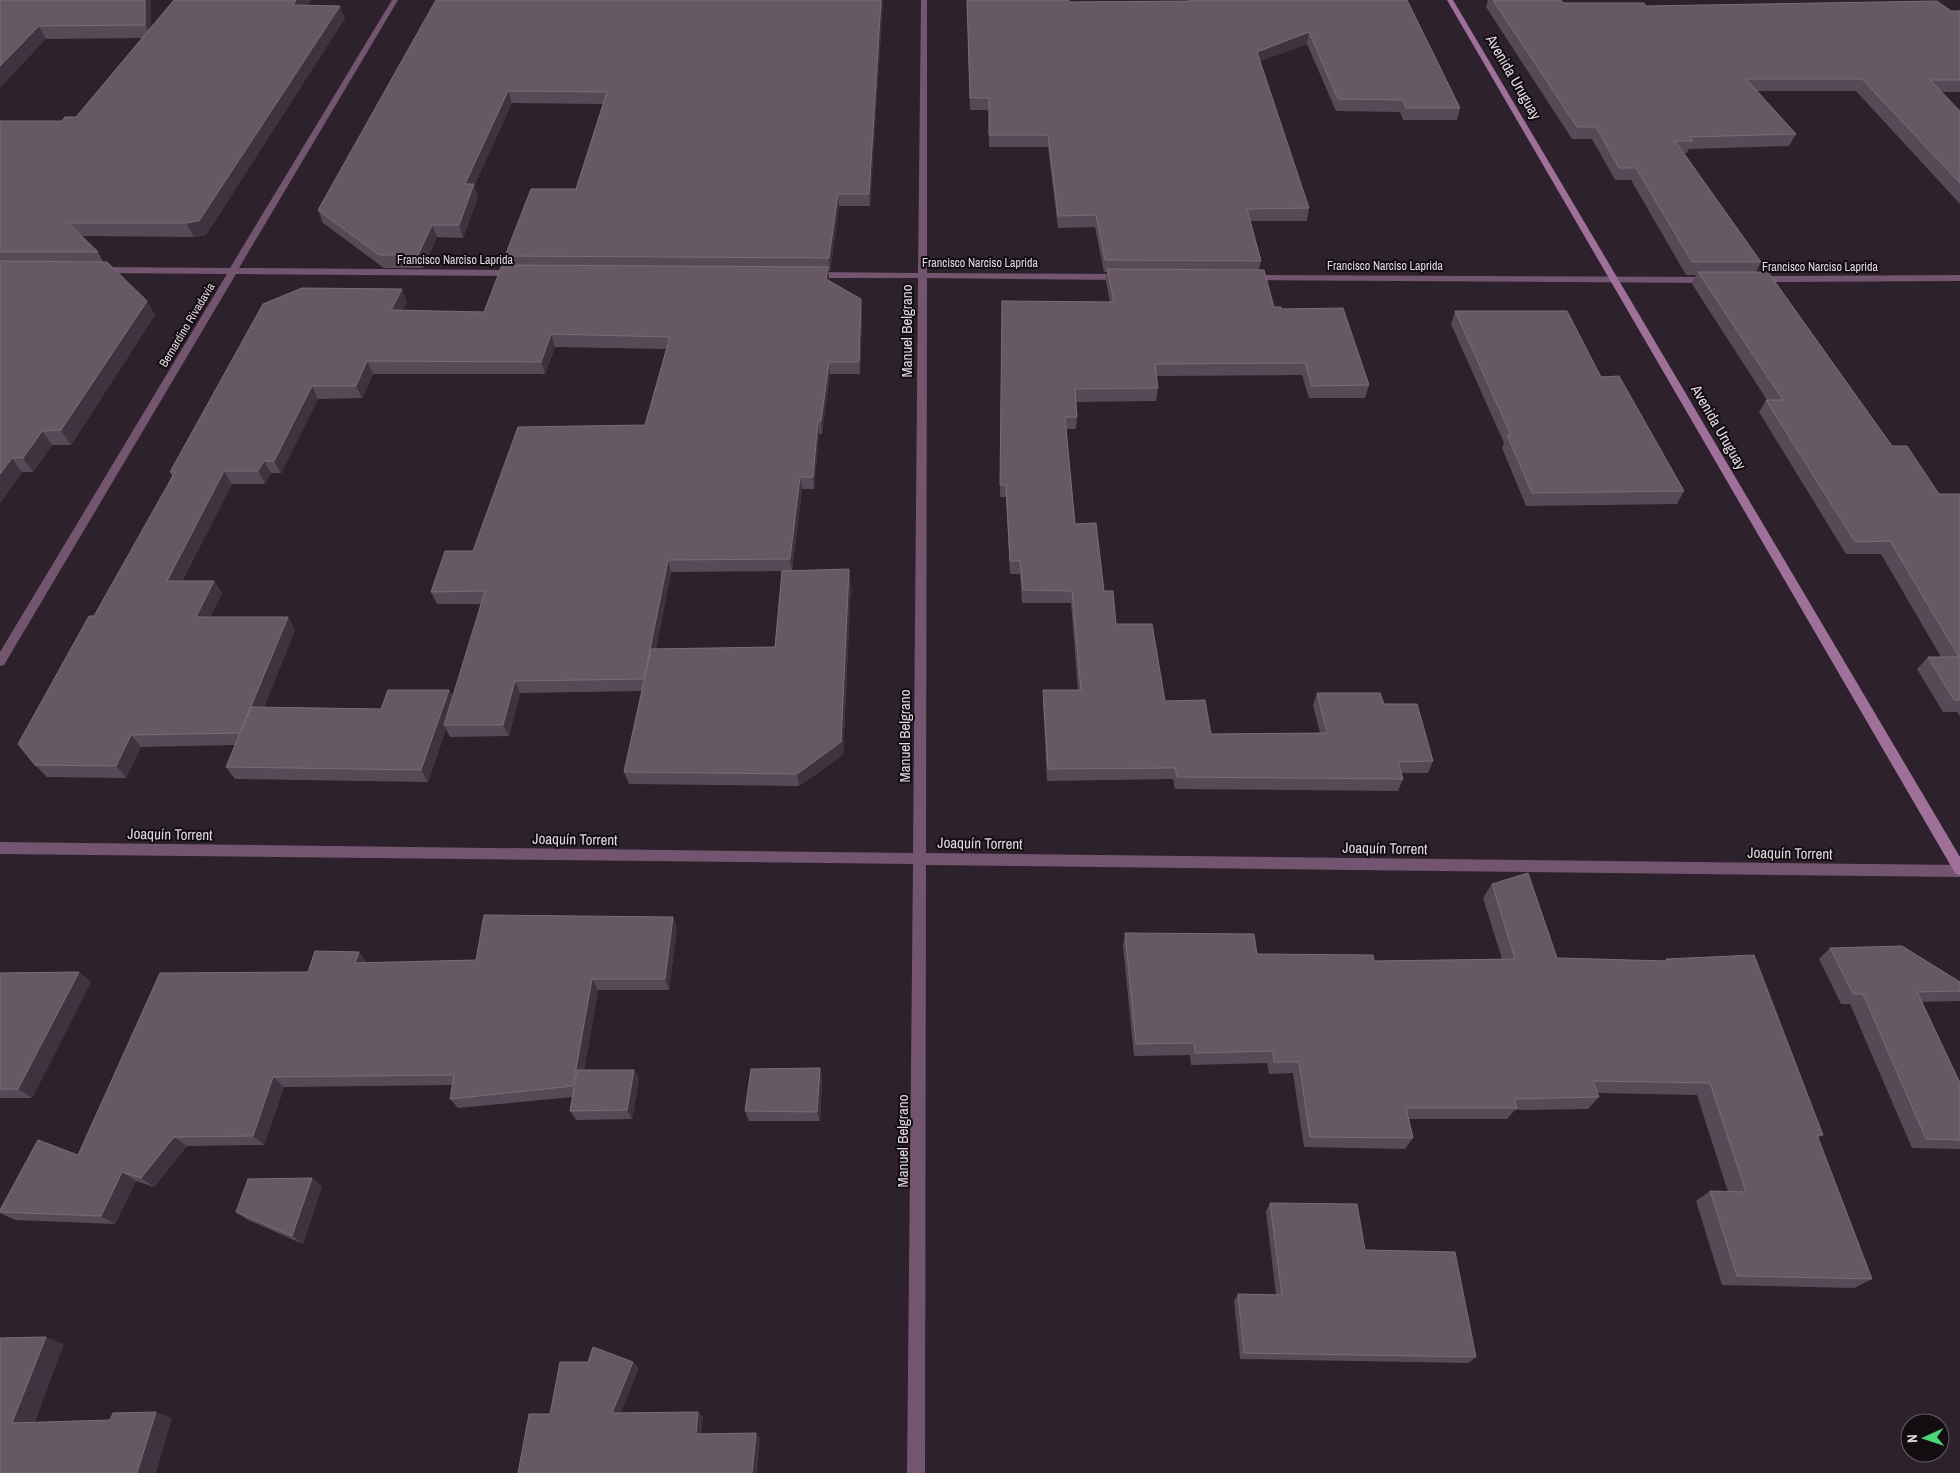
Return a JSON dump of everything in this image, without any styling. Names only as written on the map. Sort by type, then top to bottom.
[{"type":"main road","name":"Avenida Uruguay","points":[[1450,0],[1960,870]]},
{"type":"street","name":"Bernardino Rivadavia","points":[[0,662],[395,0]]},
{"type":"street","name":"Manuel Belgrano","points":[[916,1473],[924,0]]},
{"type":"street","name":"Francisco Narciso Laprida","points":[[88,270],[522,273]]},
{"type":"street","name":"Francisco Narciso Laprida","points":[[800,275],[1131,277]]},
{"type":"street","name":"Francisco Narciso Laprida","points":[[1241,278],[1724,280]]},
{"type":"street","name":"Francisco Narciso Laprida","points":[[1743,279],[1960,278]]},
{"type":"street","name":"Joaquín Torrent","points":[[0,848],[1960,870]]},
{"type":"building","points":[[0,0],[145,0],[145,25],[39,26],[0,66]]},
{"type":"building","points":[[174,0],[296,0],[293,5],[340,6],[199,221],[186,223],[68,223],[98,252],[0,252],[0,121],[62,121],[65,117],[76,117]]},
{"type":"building","points":[[436,0],[881,0],[869,194],[838,194],[829,258],[505,256],[531,189],[576,189],[607,92],[508,91],[465,184],[474,184],[459,225],[432,225],[418,255],[379,255],[318,210]]},
{"type":"building","points":[[967,0],[1069,0],[1069,2],[1407,0],[1460,108],[1406,108],[1403,100],[1338,99],[1309,32],[1257,52],[1309,208],[1247,209],[1261,261],[1105,260],[1096,215],[1058,216],[1048,135],[989,135],[989,98],[970,98]]},
{"type":"building","points":[[1493,0],[1561,0],[1563,3],[1644,3],[1646,6],[1937,1],[1951,11],[1960,11],[1960,80],[1930,80],[1960,111],[1960,183],[1862,79],[1746,79],[1796,134],[1690,137],[1693,141],[1675,141],[1761,262],[1692,262],[1636,168],[1619,168],[1596,127],[1577,127]]},
{"type":"building","points":[[0,261],[107,262],[147,301],[61,430],[42,431],[23,458],[12,458],[0,474]]},
{"type":"building","points":[[502,265],[828,267],[826,279],[861,299],[859,362],[829,362],[821,421],[818,421],[813,477],[800,477],[790,559],[668,560],[644,679],[515,681],[503,725],[444,725],[485,591],[431,592],[445,551],[473,551],[518,427],[645,425],[670,337],[551,334],[541,362],[367,361],[356,386],[312,386],[274,461],[264,461],[258,471],[224,471],[167,581],[214,581],[196,617],[288,617],[240,733],[131,735],[116,766],[35,765],[18,744],[89,616],[94,616],[175,472],[170,472],[263,304],[302,288],[402,289],[391,310],[484,312]]},
{"type":"building","points":[[1107,269],[1264,270],[1274,307],[1281,307],[1281,309],[1343,308],[1369,385],[1312,386],[1305,363],[1155,364],[1158,388],[1075,389],[1077,417],[1065,417],[1075,524],[1096,523],[1104,591],[1113,591],[1116,624],[1152,624],[1165,701],[1205,700],[1211,734],[1327,733],[1317,693],[1380,693],[1384,704],[1417,704],[1433,761],[1398,762],[1403,779],[1177,777],[1175,768],[1048,769],[1043,690],[1081,690],[1072,591],[1023,590],[1020,561],[1010,561],[1006,485],[1000,485],[1002,301],[1114,302]]},
{"type":"building","points":[[1698,272],[1768,272],[1892,446],[1907,446],[1939,494],[1960,494],[1960,700],[1954,700],[1928,657],[1959,657],[1890,541],[1855,542],[1766,400],[1783,400]]},
{"type":"building","points":[[1455,311],[1567,311],[1601,377],[1619,376],[1684,491],[1532,493],[1507,435],[1511,435]]},
{"type":"building","points":[[849,569],[841,742],[797,774],[624,772],[651,649],[775,647],[782,571]]},
{"type":"building","points":[[388,690],[449,690],[421,770],[226,767],[251,707],[381,709]]},
{"type":"building","points":[[1528,873],[1557,958],[1667,961],[1666,959],[1754,955],[1823,1135],[1817,1135],[1872,1279],[1737,1276],[1710,1191],[1746,1192],[1710,1083],[1593,1081],[1599,1097],[1514,1099],[1517,1108],[1406,1108],[1413,1138],[1310,1137],[1299,1062],[1274,1062],[1273,1051],[1195,1053],[1194,1043],[1136,1044],[1125,933],[1254,934],[1257,954],[1373,955],[1374,961],[1515,959],[1492,884]]},
{"type":"building","points":[[484,915],[673,917],[665,979],[592,979],[573,1086],[450,1099],[454,1075],[273,1077],[253,1136],[174,1137],[141,1178],[122,1172],[101,1216],[0,1212],[38,1140],[78,1155],[160,973],[308,972],[315,951],[359,952],[355,963],[476,960]]},
{"type":"building","points":[[1902,946],[1960,982],[1960,991],[1917,992],[1960,1083],[1960,1140],[1926,1139],[1863,994],[1853,994],[1830,948]]},
{"type":"building","points":[[79,972],[18,1089],[0,1089],[0,973]]},
{"type":"building","points":[[820,1068],[817,1112],[745,1111],[751,1069]]},
{"type":"building","points":[[577,1070],[634,1070],[627,1110],[570,1111]]},
{"type":"building","points":[[312,1178],[292,1236],[236,1212],[248,1179]]},
{"type":"building","points":[[1270,1203],[1357,1204],[1365,1250],[1455,1252],[1476,1357],[1244,1353],[1238,1294],[1282,1295]]},
{"type":"building","points":[[46,1337],[12,1423],[110,1420],[113,1413],[156,1412],[137,1473],[0,1473],[0,1338]]},
{"type":"building","points":[[593,1347],[633,1362],[612,1413],[698,1412],[696,1434],[756,1433],[752,1473],[518,1473],[529,1414],[550,1414],[560,1362],[588,1362]]}]
